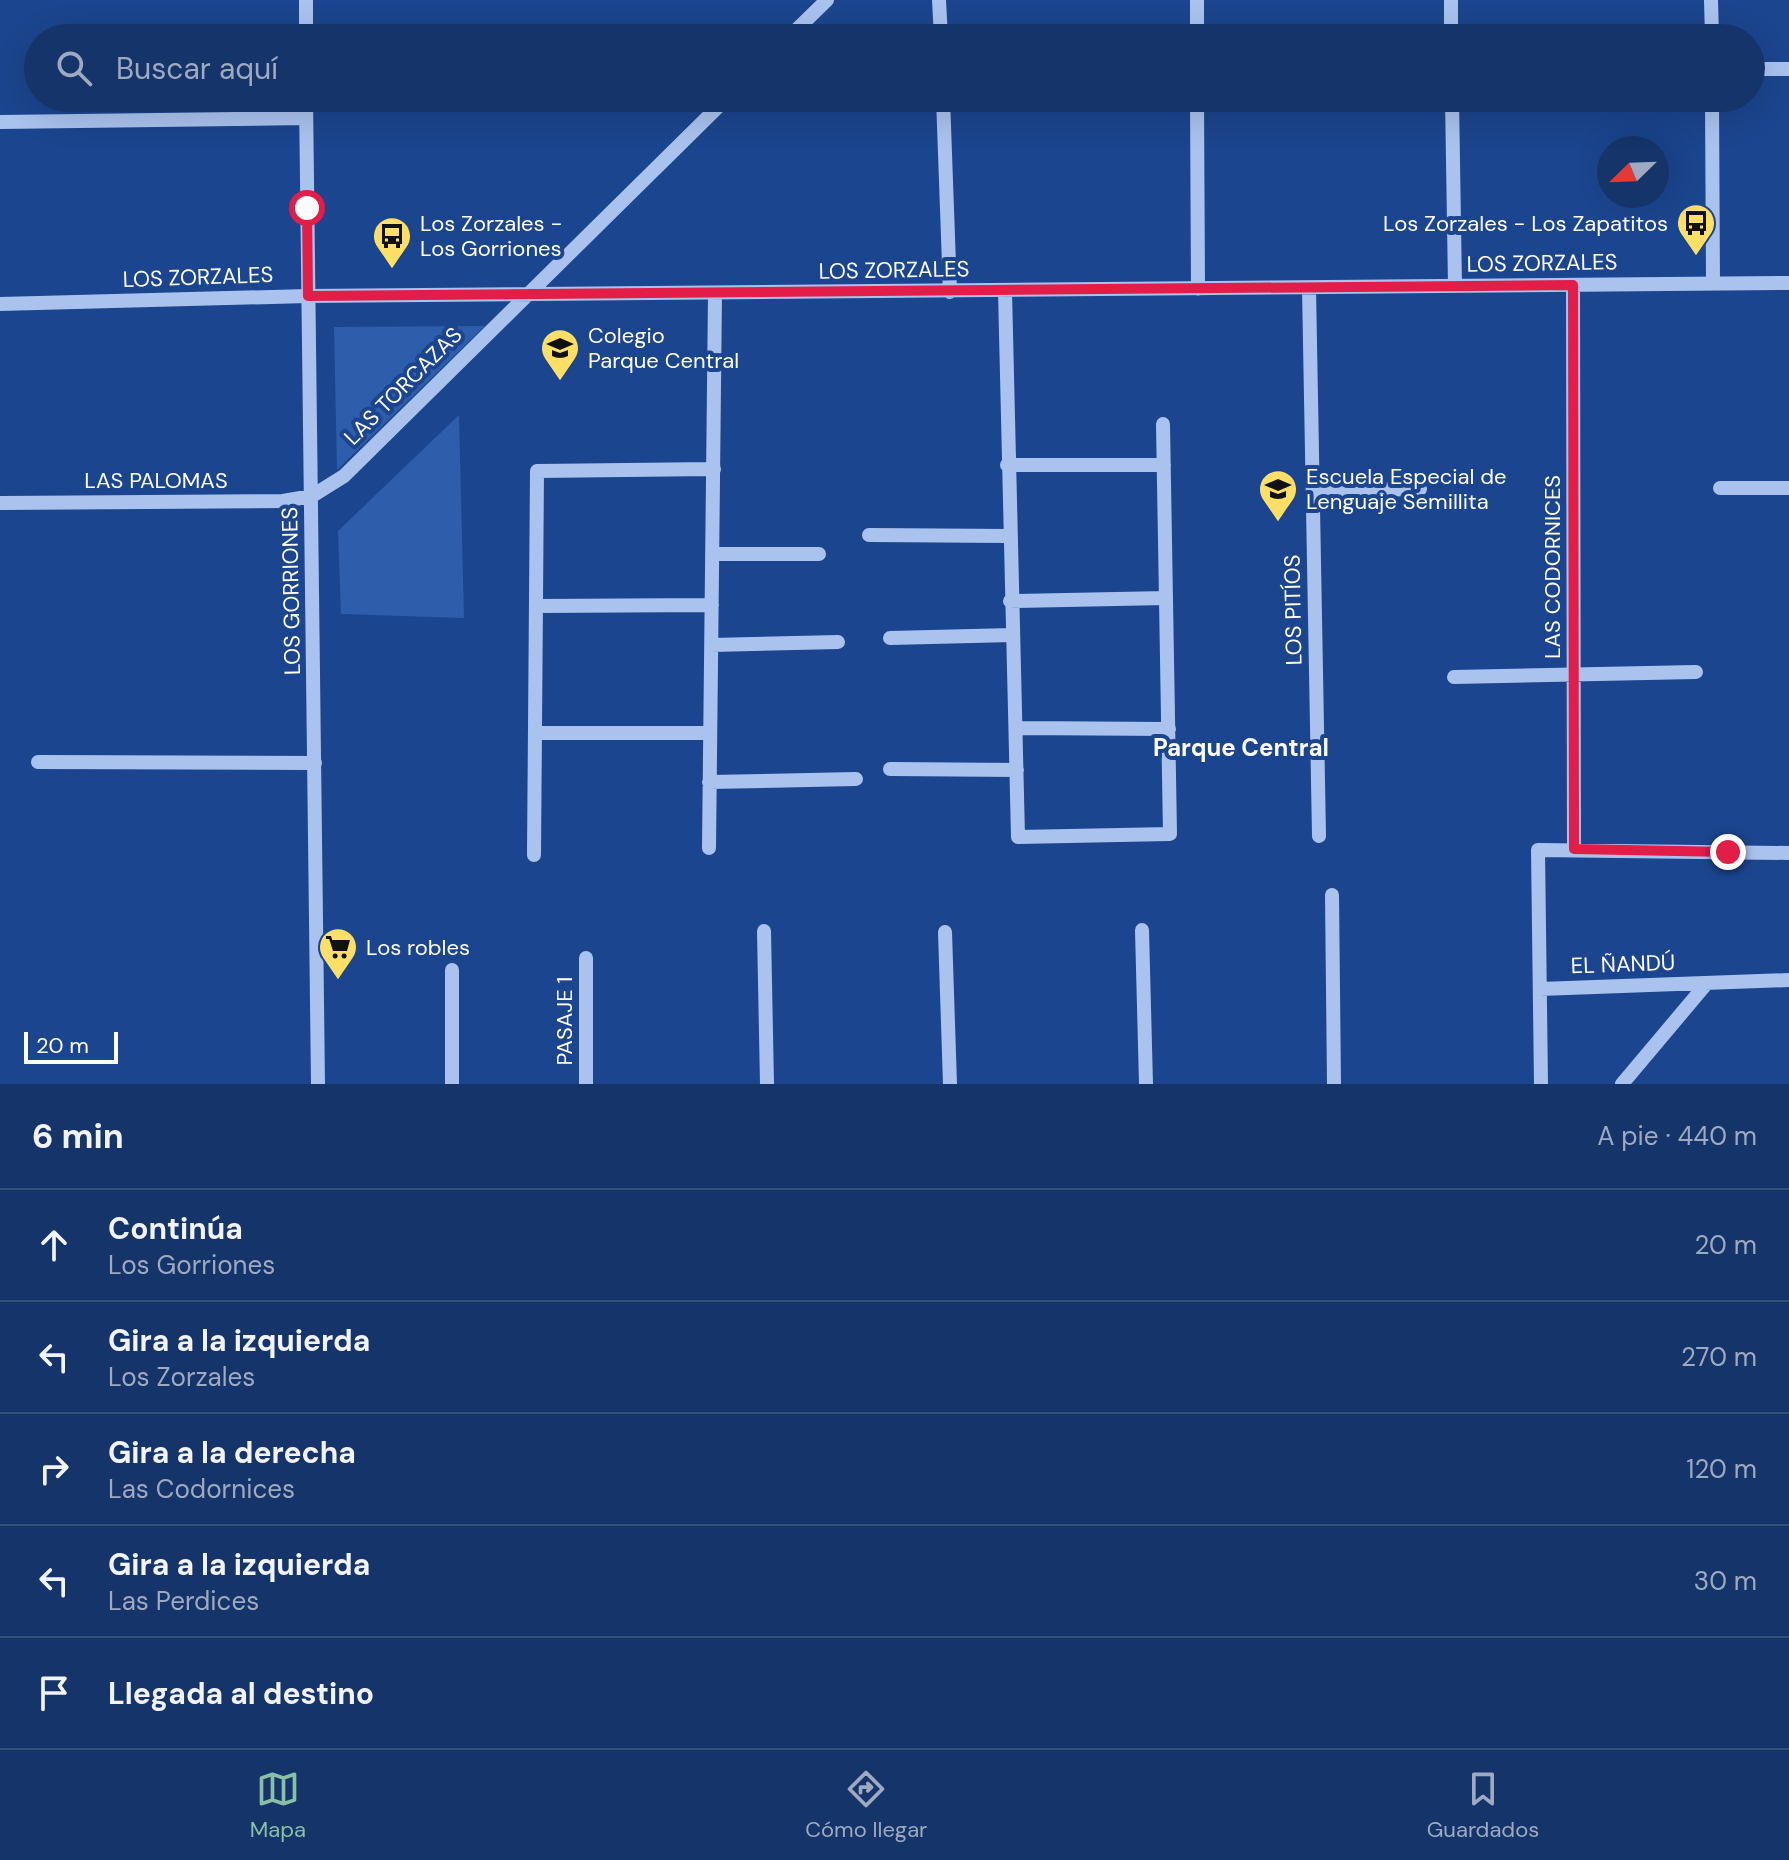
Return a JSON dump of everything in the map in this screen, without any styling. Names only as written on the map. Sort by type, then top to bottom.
[{"type":"street","points":[[306,0],[306,24]]},
{"type":"street","points":[[802,24],[827,0]]},
{"type":"street","points":[[939,0],[940,24]]},
{"type":"street","points":[[1197,0],[1197,24]]},
{"type":"street","points":[[1451,0],[1451,24]]},
{"type":"street","points":[[1711,0],[1712,24]]},
{"type":"street","points":[[1765,69],[1789,69]]},
{"type":"street","name":"LOS GORRIONES","points":[[306,112],[318,1084]]},
{"type":"street","name":"LAS TORCAZAS","points":[[312,496],[344,476],[713,112]]},
{"type":"street","points":[[944,112],[950,292]]},
{"type":"street","points":[[1197,112],[1198,289]]},
{"type":"street","points":[[1452,112],[1455,286]]},
{"type":"street","points":[[1712,112],[1713,284]]},
{"type":"street","points":[[0,122],[306,118]]},
{"type":"street","name":"LOS ZORZALES","points":[[0,304],[308,296],[1789,283]]},
{"type":"street","name":"LAS CODORNICES","points":[[1573,285],[1574,849]]},
{"type":"street","name":"LOS PITÍOS","points":[[1309,288],[1319,836]]},
{"type":"street","points":[[1005,291],[1018,837],[1170,834],[1163,424]]},
{"type":"street","points":[[709,848],[715,294]]},
{"type":"street","points":[[1007,465],[1164,465]]},
{"type":"street","points":[[534,855],[537,471],[714,469]]},
{"type":"street","points":[[1720,488],[1789,488]]},
{"type":"street","points":[[1313,491],[1420,489]]},
{"type":"street","name":"LAS PALOMAS","points":[[0,503],[283,501],[312,496]]},
{"type":"street","points":[[869,535],[1009,536]]},
{"type":"street","points":[[713,554],[819,554]]},
{"type":"street","points":[[1010,601],[1166,598]]},
{"type":"street","points":[[536,606],[712,605]]},
{"type":"street","points":[[890,638],[1013,635]]},
{"type":"street","points":[[711,645],[838,642]]},
{"type":"street","points":[[1454,677],[1696,672]]},
{"type":"street","points":[[1016,728],[1169,729]]},
{"type":"street","points":[[535,733],[710,733]]},
{"type":"street","points":[[38,762],[315,763]]},
{"type":"street","points":[[890,769],[1017,770]]},
{"type":"street","points":[[709,782],[856,779]]},
{"type":"street","points":[[1541,1084],[1538,850],[1789,853]]},
{"type":"street","points":[[1332,895],[1334,1084]]},
{"type":"street","points":[[1142,930],[1146,1084]]},
{"type":"street","points":[[764,931],[767,1084]]},
{"type":"street","points":[[945,932],[950,1084]]},
{"type":"street","name":"PASAJE 1","points":[[586,958],[586,1084]]},
{"type":"street","points":[[452,970],[452,1084]]},
{"type":"street","name":"EL ÑANDÚ","points":[[1540,989],[1789,980]]},
{"type":"street","name":"EL ÑANDÚ","points":[[1622,1084],[1707,983]]},
{"type":"shaded area","points":[[485,326],[337,470],[334,327]]},
{"type":"shaded area","points":[[459,415],[464,618],[341,614],[338,531]]},
{"type":"place","name":"Los Zorzales - Los Zapatitos","points":[[1696,257]]},
{"type":"place","name":"Los Zorzales - Los Gorriones","points":[[392,270]]},
{"type":"place","name":"Colegio Parque Central","points":[[560,382]]},
{"type":"place","name":"Escuela Especial de Lenguaje Semillita","points":[[1278,523]]},
{"type":"place","name":"Los robles","points":[[338,981]]},
{"type":"district","name":"Parque Central","points":[[1241,747]]},
{"type":"route","points":[[307,208],[308,296],[1573,285],[1574,849],[1728,852]]}]
